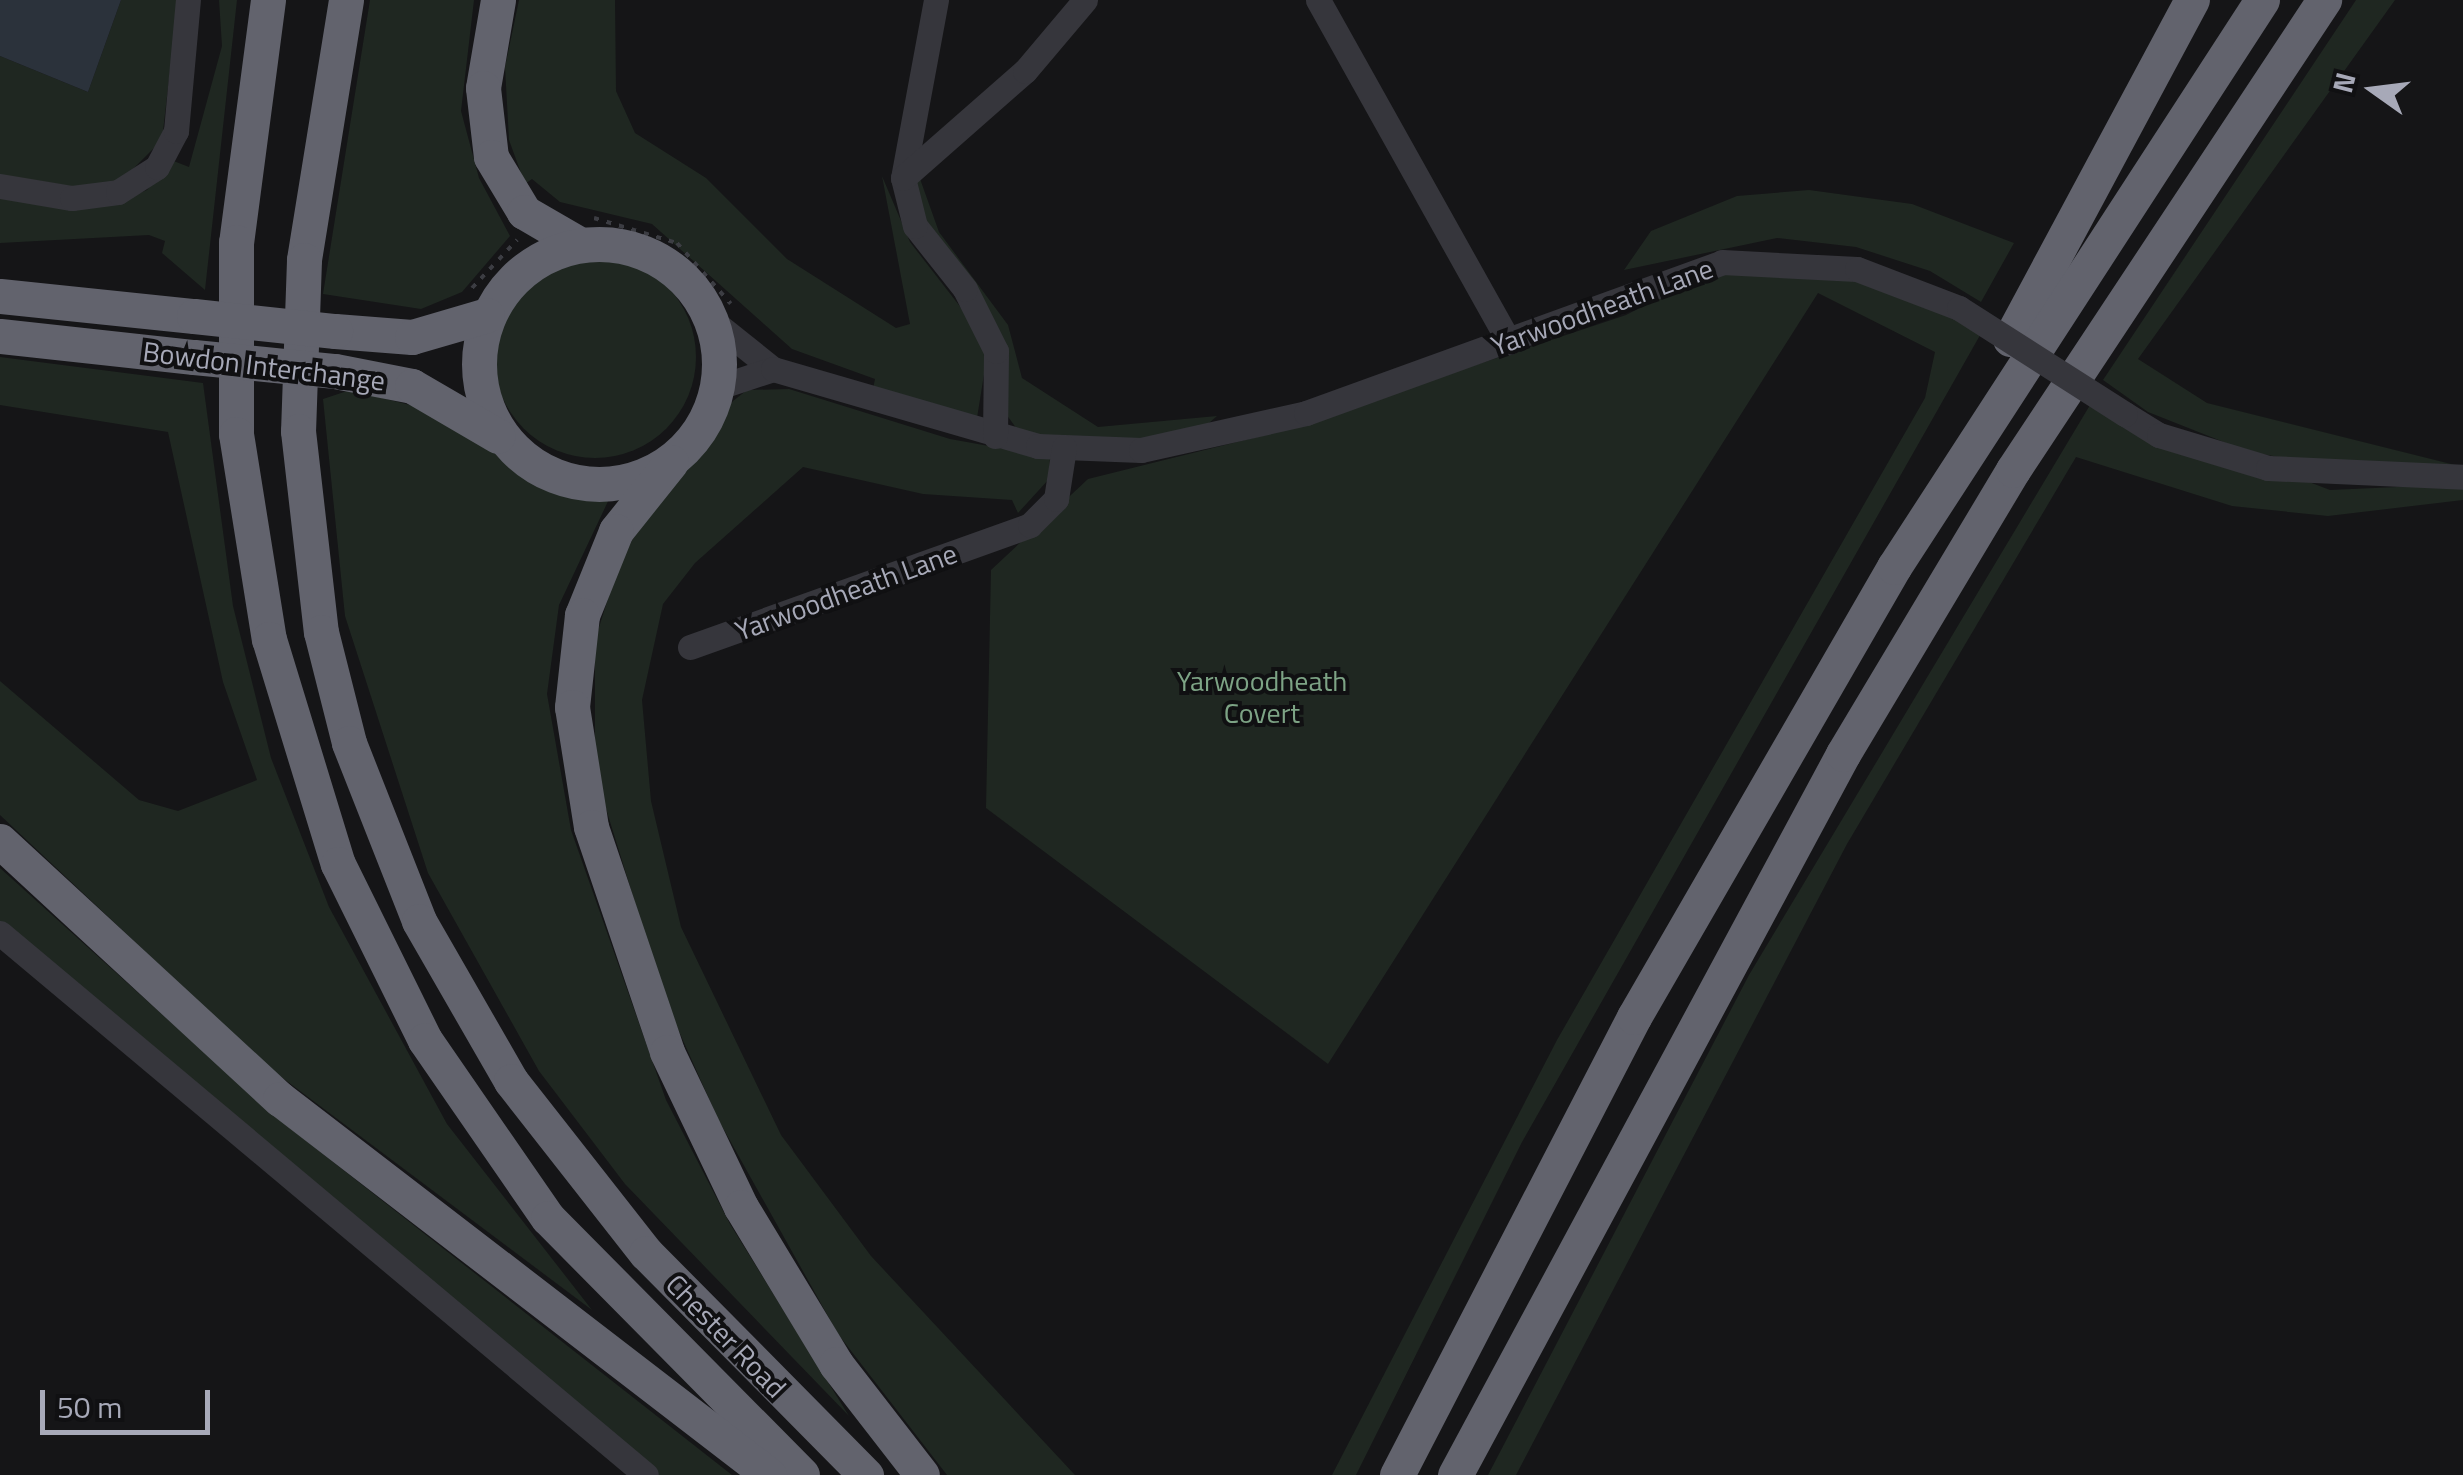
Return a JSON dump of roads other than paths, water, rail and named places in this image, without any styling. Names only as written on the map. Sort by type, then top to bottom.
[{"type":"highway","points":[[268,0],[236,242],[236,434],[268,639],[338,864],[425,1040],[548,1218],[802,1475]]},
{"type":"highway","name":"Chester Road","points":[[346,0],[324,102],[298,336],[305,534],[321,632],[349,743],[420,921],[511,1080],[593,1190],[866,1475]]},
{"type":"highway","points":[[498,0],[484,88],[492,157],[524,212],[648,253],[677,272],[722,316],[716,388],[697,435],[616,531],[582,615],[572,707],[591,827],[667,1052],[742,1208],[836,1364],[922,1475]]},
{"type":"highway","points":[[1397,1475],[1634,1017],[1894,567],[2192,0]]},
{"type":"highway","points":[[1894,567],[2262,0]]},
{"type":"highway","points":[[1456,1475],[1843,754],[2013,470],[2324,0]]},
{"type":"highway","points":[[576,229],[474,307],[480,386],[509,447],[570,482],[622,482],[671,462]]},
{"type":"highway","name":"Bowdon Interchange","points":[[0,296],[412,337],[474,307]]},
{"type":"highway","name":"Bowdon Interchange","points":[[0,336],[335,370],[433,394],[509,447]]},
{"type":"highway","points":[[0,841],[280,1099],[769,1475]]},
{"type":"street","points":[[0,186],[72,198],[118,192],[156,167],[176,131],[188,0]]},
{"type":"street","points":[[936,0],[904,178],[915,226],[964,289],[996,351],[994,436]]},
{"type":"street","points":[[904,178],[1025,70],[1085,0]]},
{"type":"street","points":[[1318,0],[1509,342]]},
{"type":"street","name":"Yarwoodheath Lane","points":[[722,316],[773,369],[994,436],[1064,448],[1141,450],[1210,440],[1509,342],[1722,262],[1858,268],[1959,308],[2125,414],[2189,446],[2268,468],[2463,477]]},
{"type":"street","points":[[716,388],[773,369]]},
{"type":"street","name":"Yarwoodheath Lane","points":[[690,647],[1030,526],[1056,499],[1064,448]]},
{"type":"street","points":[[0,933],[646,1475]]},
{"type":"park label","name":"Yarwoodheath Covert","points":[[1262,697]]}]
